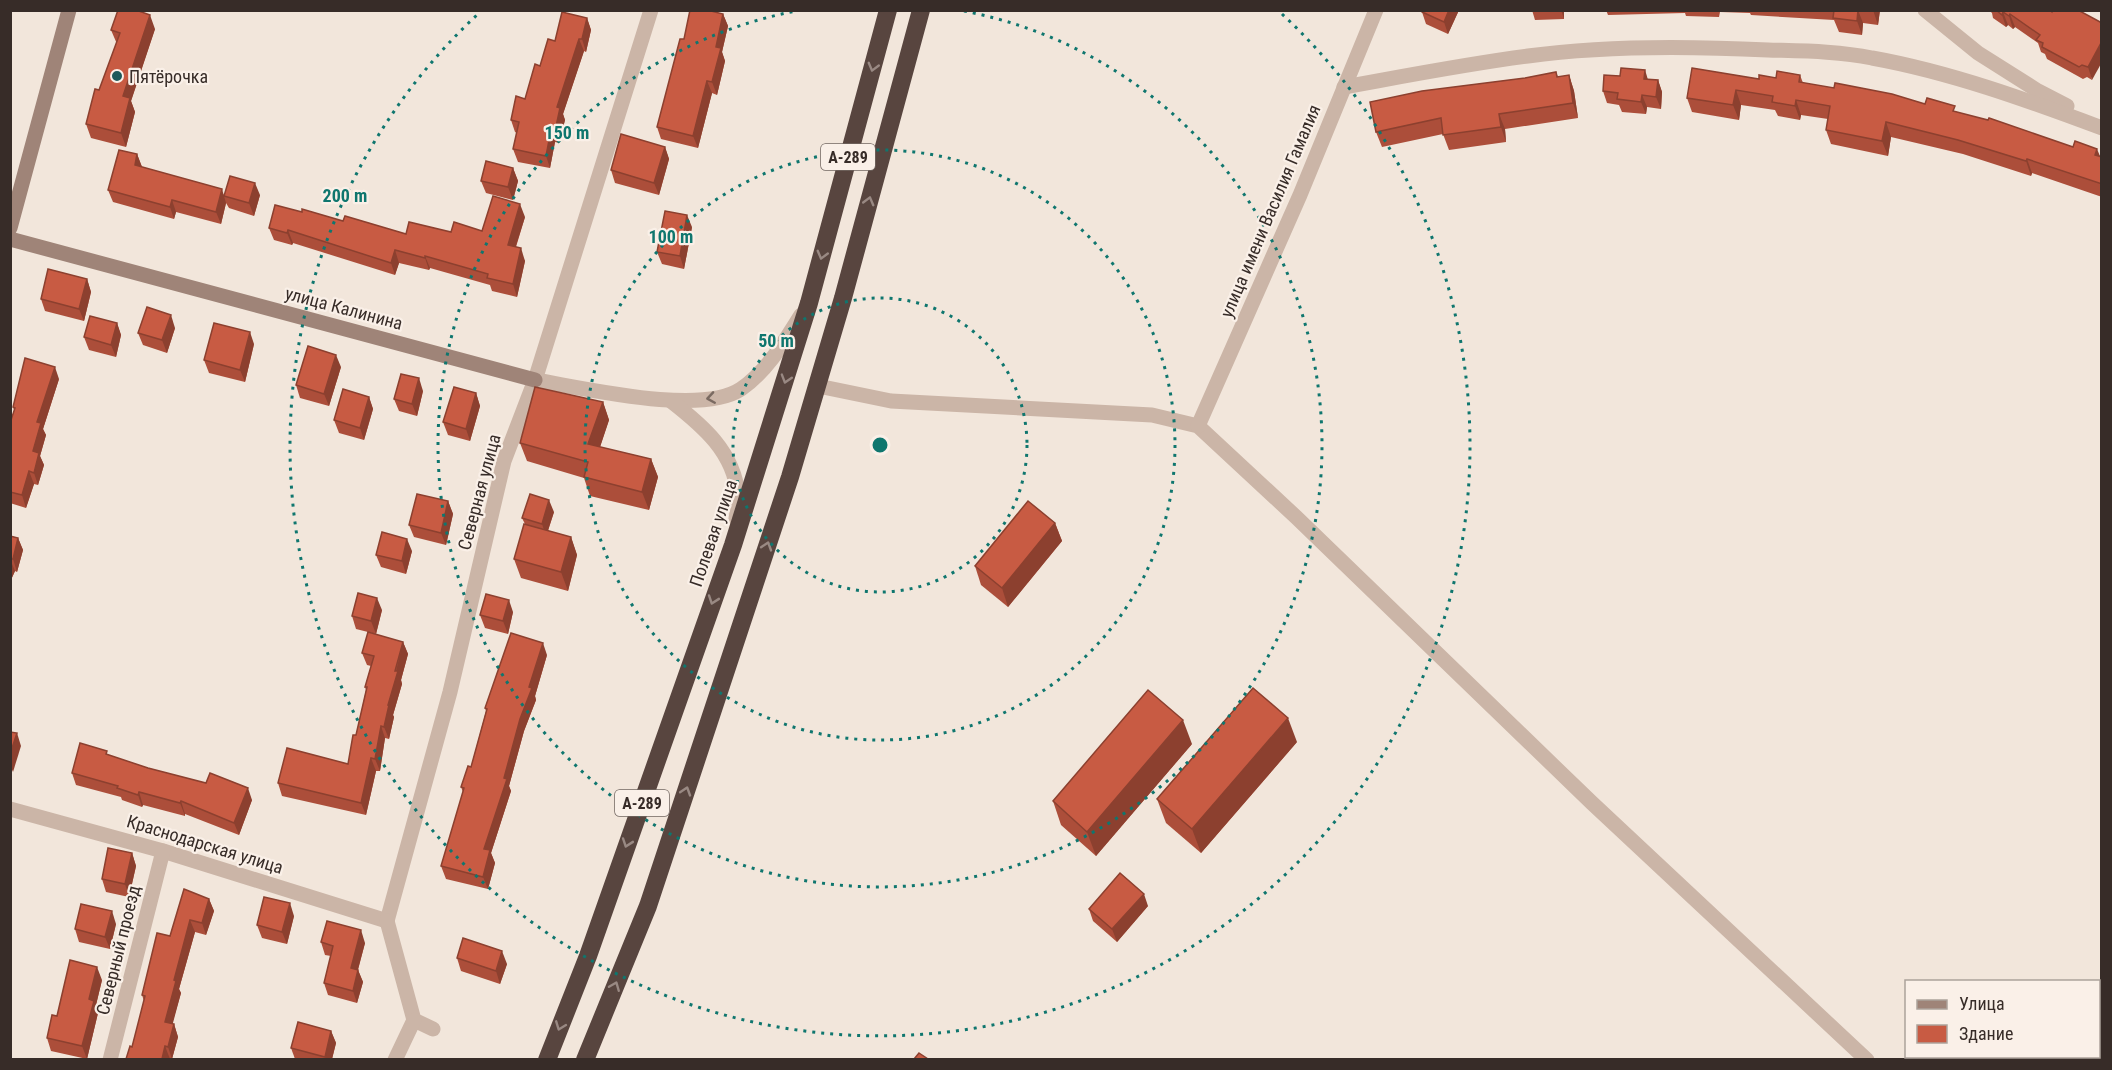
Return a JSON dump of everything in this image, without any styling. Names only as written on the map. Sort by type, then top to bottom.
[{"type":"highway","name":"Полевая улица","points":[[547,1059],[588,956],[733,545],[809,303],[888,10]]},
{"type":"highway","name":"А-289","points":[[585,1059],[648,906],[790,477],[818,386],[921,10]]},
{"type":"street","points":[[10,228],[69,10]]},
{"type":"street","name":"Северная улица","points":[[387,921],[450,692],[504,461],[535,380],[651,10]]},
{"type":"street","name":"улица имени Василия Гамалия","points":[[1198,426],[1300,195],[1376,10]]},
{"type":"street","points":[[1926,10],[1978,52],[2038,91],[2102,126]]},
{"type":"street","points":[[1344,87],[1540,54],[1662,48],[1730,48],[1833,53],[1870,57],[1909,66],[2021,98],[2102,126]]},
{"type":"street","name":"улица Калинина","points":[[10,239],[535,380],[671,401]]},
{"type":"street","name":"А-289","points":[[671,401],[714,399],[740,389],[772,361],[809,303]]},
{"type":"street","points":[[818,386],[891,401],[1152,415],[1198,426],[1296,517],[1592,803],[1868,1059]]},
{"type":"street","name":"А-289","points":[[671,401],[698,422],[717,442],[730,466],[738,496],[733,545]]},
{"type":"street","name":"Краснодарская улица","points":[[10,809],[163,850],[387,921]]},
{"type":"street","name":"Северный проезд","points":[[110,1059],[163,850]]},
{"type":"street","points":[[387,921],[414,1020],[395,1059]]},
{"type":"street","points":[[414,1020],[433,1029]]},
{"type":"building","points":[[118,10],[136,10],[150,15],[123,96],[130,98],[121,133],[86,124],[95,89],[99,90],[120,33],[111,30]]},
{"type":"building","points":[[690,10],[707,10],[723,14],[716,47],[721,48],[712,82],[707,81],[693,136],[657,127],[680,39],[684,39]]},
{"type":"building","points":[[1422,10],[1449,10],[1444,22]]},
{"type":"building","points":[[1834,10],[1858,10],[1857,21],[1833,18]]},
{"type":"building","points":[[1996,10],[2050,10],[2052,12],[2053,10],[2078,10],[2102,23],[2102,41],[2088,67],[2082,65],[2079,67],[2042,47],[2043,43],[2036,40],[2040,35],[2010,14],[2009,16],[2003,12],[2002,15]]},
{"type":"building","points":[[562,12],[587,18],[582,39],[579,39],[557,107],[560,108],[555,131],[551,130],[546,156],[513,149],[519,122],[511,120],[516,96],[525,99],[535,64],[540,66],[548,39],[555,41]]},
{"type":"building","points":[[1621,68],[1645,70],[1644,79],[1658,80],[1656,97],[1642,95],[1641,102],[1617,99],[1618,93],[1603,91],[1604,75],[1620,76]]},
{"type":"building","points":[[1692,68],[1759,79],[1759,75],[1776,78],[1777,71],[1800,75],[1799,82],[1834,88],[1835,83],[1892,94],[1925,104],[1927,98],[1955,106],[1953,111],[1988,120],[1989,118],[2073,147],[2075,141],[2097,149],[2095,155],[2102,157],[2102,184],[2027,159],[2026,161],[1958,140],[1886,122],[1882,141],[1826,130],[1830,106],[1796,100],[1795,106],[1772,102],[1773,96],[1736,90],[1733,105],[1687,98]]},
{"type":"building","points":[[1556,72],[1557,77],[1569,75],[1573,103],[1499,114],[1501,127],[1443,135],[1441,118],[1376,132],[1370,102],[1422,91]]},
{"type":"building","points":[[621,134],[665,147],[654,183],[611,170]]},
{"type":"building","points":[[119,150],[137,154],[135,165],[222,189],[216,212],[172,200],[170,207],[108,190]]},
{"type":"building","points":[[486,161],[513,168],[508,187],[481,181]]},
{"type":"building","points":[[230,176],[255,183],[249,203],[224,196]]},
{"type":"building","points":[[493,196],[520,204],[508,245],[521,248],[513,284],[487,278],[488,274],[425,256],[425,258],[395,250],[391,263],[288,230],[287,233],[269,228],[275,205],[302,212],[302,209],[343,221],[345,216],[406,234],[409,222],[451,232],[454,222],[482,231]]},
{"type":"building","points":[[665,211],[687,215],[680,256],[657,252]]},
{"type":"building","points":[[48,269],[87,279],[79,309],[41,299]]},
{"type":"building","points":[[147,307],[171,315],[162,340],[138,333]]},
{"type":"building","points":[[90,316],[117,323],[111,345],[84,337]]},
{"type":"building","points":[[214,323],[250,332],[240,370],[204,360]]},
{"type":"building","points":[[308,346],[336,355],[324,394],[296,385]]},
{"type":"building","points":[[25,358],[55,367],[37,422],[41,423],[33,451],[39,453],[34,473],[29,471],[22,495],[10,492],[10,423]]},
{"type":"building","points":[[401,374],[419,378],[412,404],[394,399]]},
{"type":"building","points":[[454,387],[476,393],[466,429],[443,422]]},
{"type":"building","points":[[535,387],[603,402],[588,444],[651,459],[642,492],[584,477],[588,462],[520,443]]},
{"type":"building","points":[[343,389],[369,397],[360,428],[334,420]]},
{"type":"building","points":[[417,494],[448,501],[441,533],[409,525]]},
{"type":"building","points":[[530,494],[549,500],[542,524],[522,518]]},
{"type":"building","points":[[1028,501],[1055,523],[1002,588],[975,566]]},
{"type":"building","points":[[524,524],[571,537],[561,572],[514,559]]},
{"type":"building","points":[[382,532],[407,539],[402,561],[376,555]]},
{"type":"building","points":[[10,536],[18,538],[13,559],[10,559]]},
{"type":"building","points":[[358,593],[377,598],[371,621],[352,616]]},
{"type":"building","points":[[486,594],[509,600],[503,621],[480,615]]},
{"type":"building","points":[[368,632],[403,642],[384,727],[381,726],[375,759],[371,758],[361,803],[278,783],[287,748],[348,764],[353,735],[356,735],[367,687],[365,687],[374,656],[362,653]]},
{"type":"building","points":[[511,633],[543,643],[529,687],[532,688],[520,719],[504,778],[507,779],[484,849],[490,850],[483,877],[441,866],[464,788],[461,787],[468,766],[471,767],[487,709],[485,708]]},
{"type":"building","points":[[1253,688],[1288,718],[1192,829],[1157,799]]},
{"type":"building","points":[[1148,690],[1183,720],[1087,832],[1053,801]]},
{"type":"building","points":[[10,732],[17,733],[10,754]]},
{"type":"building","points":[[80,743],[107,751],[106,754],[148,768],[206,783],[210,773],[248,788],[234,823],[181,801],[180,803],[139,792],[138,795],[117,788],[118,786],[72,773]]},
{"type":"building","points":[[108,848],[132,853],[125,884],[102,879]]},
{"type":"building","points":[[1120,873],[1144,894],[1112,929],[1089,909]]},
{"type":"building","points":[[184,889],[209,899],[202,923],[190,920],[165,1022],[174,1024],[168,1047],[165,1046],[162,1059],[126,1059],[130,1046],[132,1047],[145,996],[142,995],[157,933],[170,936]]},
{"type":"building","points":[[264,897],[290,903],[282,932],[257,925]]},
{"type":"building","points":[[81,904],[112,911],[105,937],[75,929]]},
{"type":"building","points":[[327,921],[361,930],[351,968],[358,970],[353,991],[324,983],[333,946],[321,942]]},
{"type":"building","points":[[463,938],[502,951],[496,971],[457,958]]},
{"type":"building","points":[[70,960],[97,967],[89,999],[94,1001],[82,1046],[47,1038],[52,1015],[57,1016]]},
{"type":"building","points":[[298,1022],[331,1031],[325,1057],[291,1048]]},
{"type":"building","points":[[919,1053],[928,1059],[914,1059]]},
{"type":"place","name":"Пятёрочка","points":[[117,76]]}]
